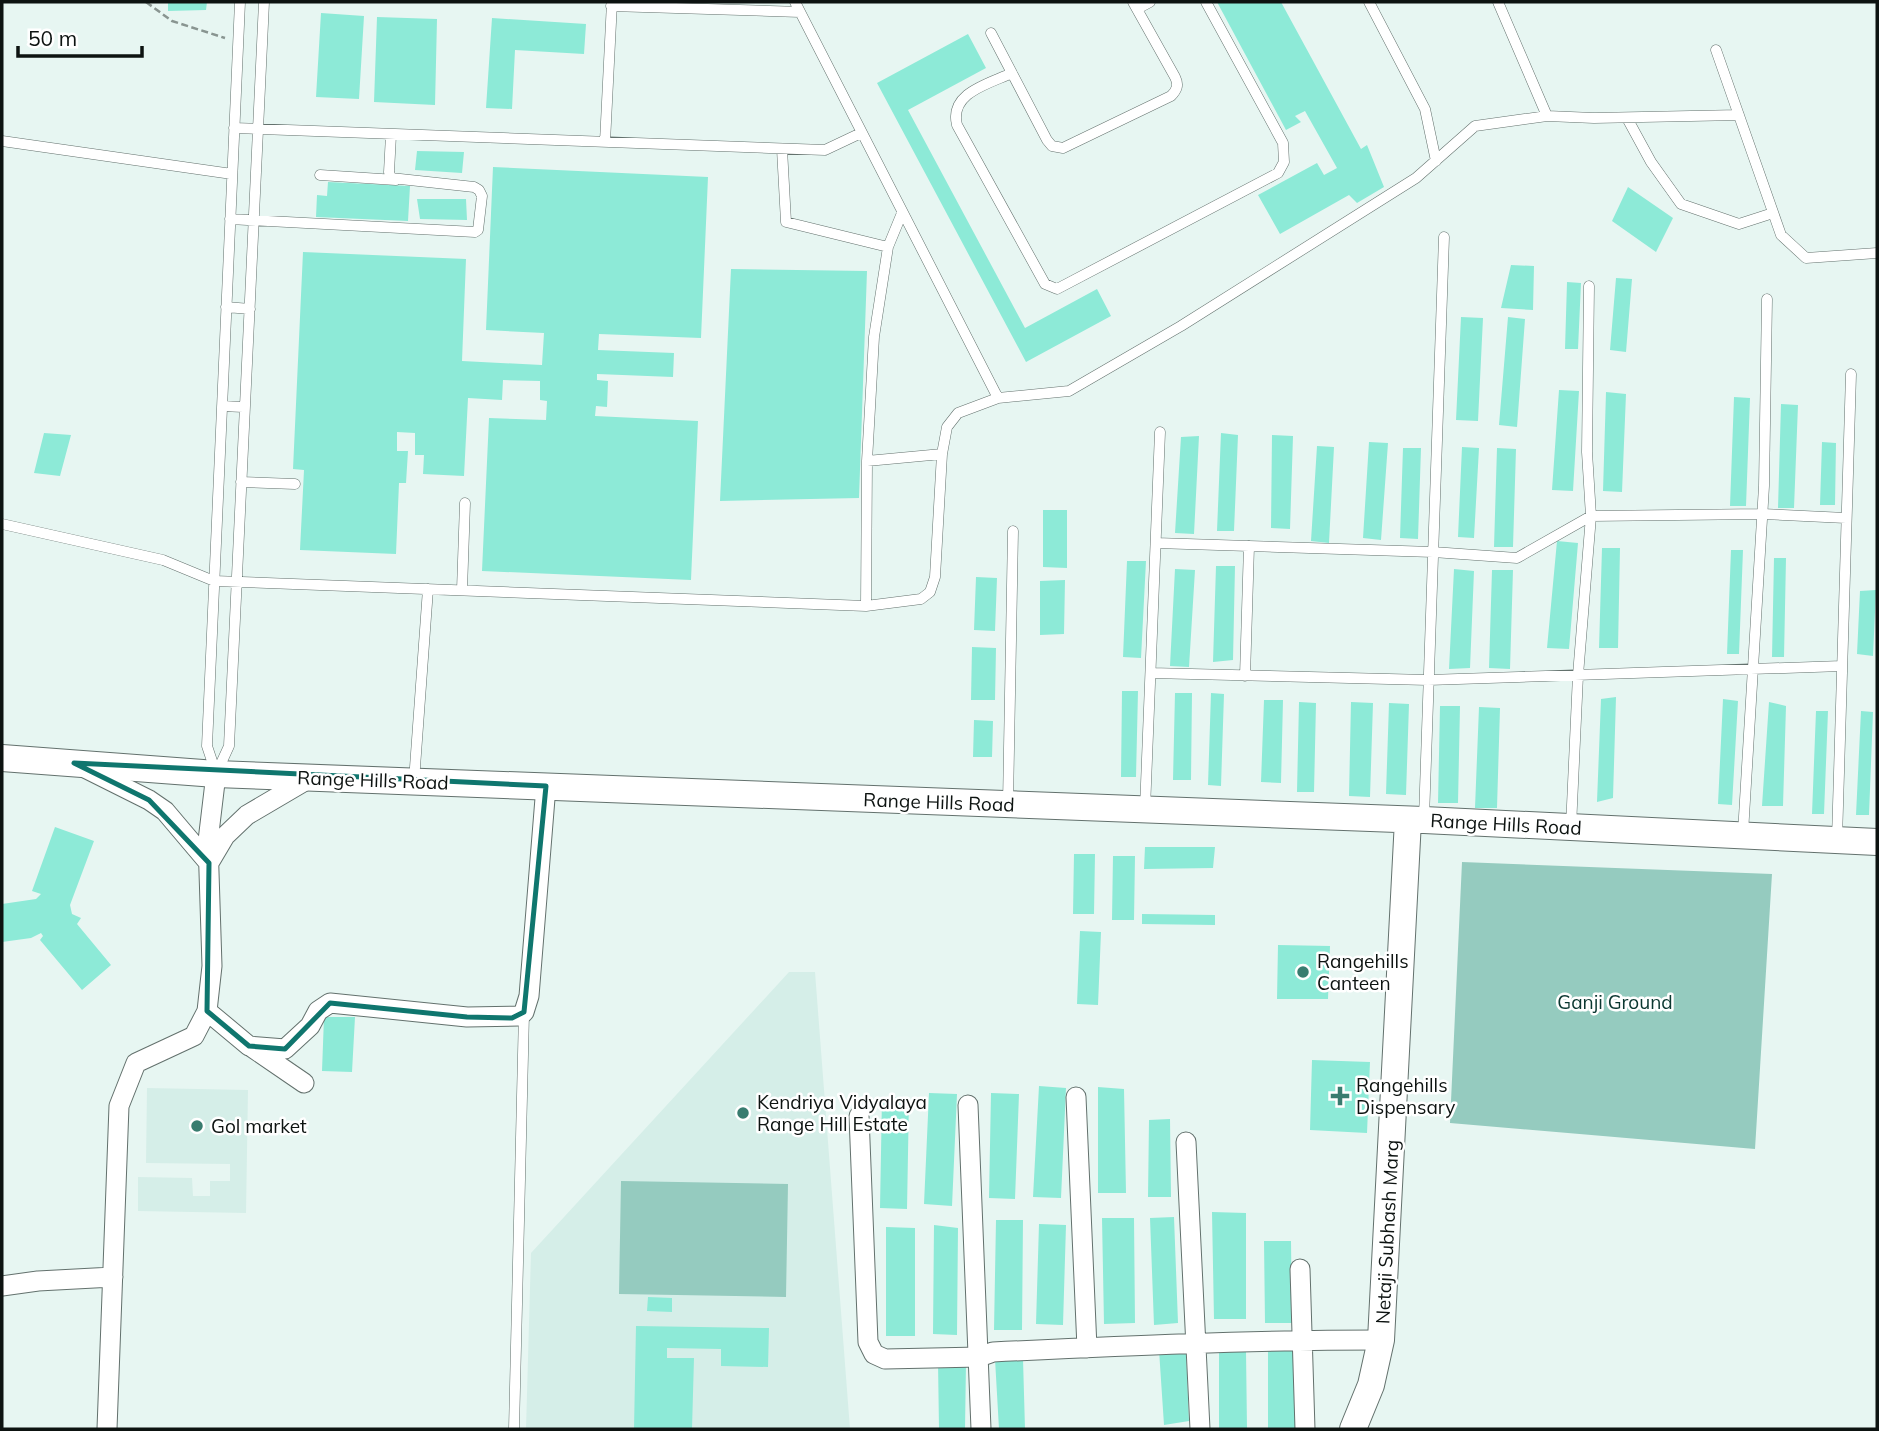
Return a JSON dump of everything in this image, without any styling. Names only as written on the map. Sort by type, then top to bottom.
[{"type":"street","name":"Range Hills Road","points":[[2,758],[216,774],[1416,820],[1877,842]]},
{"type":"street","points":[[74,763],[157,805],[189,837],[209,863]]},
{"type":"street","points":[[107,1429],[119,1106],[136,1063],[194,1036],[207,1012],[212,966],[208,841],[216,774]]},
{"type":"street","points":[[209,863],[225,836],[247,815],[310,778]]},
{"type":"street","points":[[249,1046],[285,1049],[310,1026],[318,1011],[330,1003],[467,1017],[512,1018],[524,1012],[528,1004],[536,928],[540,841],[546,786]]},
{"type":"street","name":"Netaji Subhash Marg","points":[[1353,1429],[1371,1385],[1381,1340],[1416,820]]},
{"type":"street","points":[[207,1012],[249,1046],[304,1083]]},
{"type":"street","points":[[1076,1097],[1087,1348]]},
{"type":"street","points":[[968,1105],[981,1429]]},
{"type":"street","points":[[859,1116],[868,1342],[874,1354],[885,1359],[979,1357],[993,1353],[1087,1348],[1303,1340],[1381,1340]]},
{"type":"street","points":[[1186,1142],[1200,1429]]},
{"type":"street","points":[[1300,1269],[1305,1429]]},
{"type":"street","points":[[2,1286],[113,1277]]},
{"type":"lane","points":[[216,774],[207,746],[240,2]]},
{"type":"lane","points":[[216,774],[229,746],[264,2]]},
{"type":"lane","points":[[991,33],[1047,140],[1058,148],[1068,146],[1171,96],[1177,82],[1135,5],[1150,2]]},
{"type":"lane","points":[[1012,73],[962,97],[956,105],[954,115],[1045,284],[1057,289],[1278,173],[1284,162],[1283,143],[1206,2]]},
{"type":"lane","points":[[1369,2],[1425,109],[1436,161]]},
{"type":"lane","points":[[1498,2],[1547,116]]},
{"type":"lane","points":[[605,142],[612,4],[797,7],[998,398]]},
{"type":"lane","points":[[1716,50],[1781,235],[1806,258],[1877,253]]},
{"type":"lane","points":[[2,524],[163,560],[214,581],[866,606],[921,599],[930,592],[935,577],[942,454],[947,426],[958,413],[998,398],[1069,391],[1416,178],[1475,126],[1547,116],[1628,118],[1739,115]]},
{"type":"lane","points":[[1628,118],[1651,162],[1681,204],[1739,224],[1773,213]]},
{"type":"lane","points":[[234,128],[825,150],[861,133]]},
{"type":"lane","points":[[391,135],[389,172],[391,178],[396,180]]},
{"type":"lane","points":[[2,141],[232,174]]},
{"type":"lane","points":[[782,149],[786,222],[888,247]]},
{"type":"lane","points":[[230,219],[475,232],[478,230],[482,196],[477,188],[320,175]]},
{"type":"lane","points":[[866,606],[867,461],[874,337],[888,247],[902,213]]},
{"type":"lane","points":[[1416,820],[1429,680],[1444,237]]},
{"type":"lane","points":[[1571,827],[1578,675],[1591,516],[1587,452],[1589,286]]},
{"type":"lane","points":[[1742,835],[1764,486],[1767,299]]},
{"type":"lane","points":[[226,307],[250,309]]},
{"type":"lane","points":[[1837,839],[1851,374]]},
{"type":"lane","points":[[222,406],[243,407]]},
{"type":"lane","points":[[1145,810],[1160,432]]},
{"type":"lane","points":[[867,461],[942,454]]},
{"type":"lane","points":[[241,482],[295,484]]},
{"type":"lane","points":[[462,590],[465,503]]},
{"type":"lane","points":[[1156,543],[1433,552],[1517,558],[1591,516],[1762,514],[1846,518]]},
{"type":"lane","points":[[1008,804],[1013,531]]},
{"type":"lane","points":[[1245,676],[1250,546]]},
{"type":"lane","points":[[414,781],[428,589]]},
{"type":"lane","points":[[1151,673],[1429,680],[1842,666]]},
{"type":"lane","points":[[514,1429],[524,1012]]},
{"type":"path","points":[[146,2],[172,21],[238,42]]},
{"type":"highlighted area","points":[[74,763],[546,786],[524,1012],[512,1018],[467,1017],[330,1003],[285,1049],[249,1046],[207,1011],[209,863],[149,800]]},
{"type":"shaded area","name":"Kendriya Vidyalaya Range Hill Estate","points":[[789,972],[815,972],[850,1429],[526,1429],[531,1253]]},
{"type":"shaded area","name":"Gol market","points":[[147,1088],[248,1090],[246,1213],[138,1211],[138,1177],[192,1178],[193,1196],[210,1196],[210,1181],[230,1181],[230,1164],[146,1163]]},
{"type":"green space","name":"Ganji Ground","points":[[1462,862],[1772,874],[1755,1149],[1450,1123]]},
{"type":"green space","points":[[621,1181],[788,1184],[786,1297],[619,1294]]},
{"type":"building","points":[[168,2],[207,2],[206,10],[168,11]]},
{"type":"building","points":[[1217,2],[1281,2],[1361,149],[1367,145],[1384,187],[1357,203],[1349,195],[1280,234],[1258,195],[1317,163],[1324,175],[1337,168],[1305,111],[1295,116],[1301,122],[1286,130]]},
{"type":"building","points":[[321,13],[364,16],[359,99],[316,97]]},
{"type":"building","points":[[377,17],[437,19],[435,105],[374,102]]},
{"type":"building","points":[[492,18],[586,24],[584,54],[515,50],[512,109],[486,108]]},
{"type":"building","points":[[968,34],[986,68],[908,110],[1025,328],[1097,289],[1111,316],[1026,362],[877,83]]},
{"type":"building","points":[[417,151],[464,152],[462,173],[415,170]]},
{"type":"building","points":[[493,167],[708,177],[701,338],[599,334],[598,350],[674,353],[673,377],[597,374],[597,380],[608,381],[607,407],[596,406],[595,416],[698,421],[691,580],[482,571],[489,418],[546,420],[547,401],[540,400],[540,381],[503,380],[502,400],[468,398],[464,476],[423,474],[424,455],[415,455],[415,433],[397,432],[397,451],[408,451],[406,483],[399,483],[396,554],[300,550],[304,470],[293,469],[303,252],[466,259],[462,361],[542,365],[544,333],[486,330]]},
{"type":"building","points":[[328,182],[410,186],[408,221],[316,217],[317,195],[327,196]]},
{"type":"building","points":[[1628,187],[1673,218],[1656,252],[1612,221]]},
{"type":"building","points":[[417,199],[466,199],[467,220],[420,219]]},
{"type":"building","points":[[1511,265],[1534,266],[1533,310],[1501,308]]},
{"type":"building","points":[[731,269],[867,271],[859,498],[720,501]]},
{"type":"building","points":[[1616,278],[1632,279],[1626,352],[1610,350]]},
{"type":"building","points":[[1567,282],[1581,283],[1578,349],[1565,349]]},
{"type":"building","points":[[1461,317],[1483,318],[1478,421],[1456,420]]},
{"type":"building","points":[[1508,317],[1525,319],[1517,427],[1499,425]]},
{"type":"building","points":[[1559,390],[1579,391],[1573,491],[1552,490]]},
{"type":"building","points":[[1606,392],[1626,394],[1622,492],[1603,491]]},
{"type":"building","points":[[1734,397],[1750,398],[1746,506],[1730,506]]},
{"type":"building","points":[[1781,404],[1798,405],[1794,508],[1778,508]]},
{"type":"building","points":[[44,433],[71,435],[60,476],[34,473]]},
{"type":"building","points":[[1221,433],[1238,435],[1234,531],[1217,531]]},
{"type":"building","points":[[1272,435],[1293,436],[1290,529],[1271,528]]},
{"type":"building","points":[[1199,436],[1194,534],[1175,533],[1181,437]]},
{"type":"building","points":[[1369,442],[1388,443],[1381,540],[1363,538]]},
{"type":"building","points":[[1822,442],[1836,443],[1835,505],[1820,505]]},
{"type":"building","points":[[1317,446],[1334,447],[1329,543],[1311,541]]},
{"type":"building","points":[[1462,447],[1479,448],[1474,538],[1458,537]]},
{"type":"building","points":[[1403,448],[1421,448],[1418,539],[1400,538]]},
{"type":"building","points":[[1497,448],[1516,449],[1513,547],[1494,547]]},
{"type":"building","points":[[1043,510],[1067,510],[1067,568],[1043,567]]},
{"type":"building","points":[[1557,541],[1578,543],[1569,649],[1547,648]]},
{"type":"building","points":[[1602,548],[1620,548],[1618,648],[1599,648]]},
{"type":"building","points":[[1731,550],[1743,550],[1739,654],[1727,654]]},
{"type":"building","points":[[1774,558],[1786,558],[1784,657],[1772,657]]},
{"type":"building","points":[[1127,561],[1146,561],[1141,658],[1123,657]]},
{"type":"building","points":[[1216,566],[1235,566],[1233,660],[1213,662]]},
{"type":"building","points":[[1175,569],[1195,570],[1189,667],[1170,666]]},
{"type":"building","points":[[1454,569],[1474,571],[1470,668],[1449,669]]},
{"type":"building","points":[[1492,570],[1513,570],[1510,669],[1489,668]]},
{"type":"building","points":[[976,577],[997,578],[995,631],[974,630]]},
{"type":"building","points":[[1065,580],[1064,634],[1040,635],[1040,581]]},
{"type":"building","points":[[1876,590],[1873,656],[1857,654],[1860,591]]},
{"type":"building","points":[[972,647],[996,648],[995,700],[971,700]]},
{"type":"building","points":[[1122,691],[1138,691],[1136,777],[1121,777]]},
{"type":"building","points":[[1175,693],[1192,693],[1191,780],[1173,780]]},
{"type":"building","points":[[1211,693],[1224,694],[1221,786],[1208,785]]},
{"type":"building","points":[[1616,697],[1613,798],[1597,802],[1601,699]]},
{"type":"building","points":[[1723,699],[1738,701],[1732,805],[1718,804]]},
{"type":"building","points":[[1264,700],[1283,700],[1281,783],[1261,782]]},
{"type":"building","points":[[1299,702],[1316,703],[1314,792],[1297,792]]},
{"type":"building","points":[[1351,702],[1373,703],[1370,797],[1349,796]]},
{"type":"building","points":[[1769,702],[1786,706],[1783,806],[1762,806]]},
{"type":"building","points":[[1389,703],[1409,704],[1406,795],[1386,794]]},
{"type":"building","points":[[1440,706],[1460,706],[1458,803],[1438,803]]},
{"type":"building","points":[[1479,707],[1500,708],[1497,808],[1475,808]]},
{"type":"building","points":[[1816,711],[1828,711],[1824,814],[1812,814]]},
{"type":"building","points":[[1861,711],[1873,712],[1869,815],[1856,815]]},
{"type":"building","points":[[974,720],[993,721],[992,757],[973,757]]},
{"type":"building","points":[[55,827],[94,841],[70,905],[72,914],[81,918],[77,924],[111,965],[82,990],[40,940],[43,936],[41,933],[31,938],[2,942],[2,904],[36,899],[41,894],[32,891]]},
{"type":"building","points":[[1145,847],[1215,847],[1213,868],[1144,869]]},
{"type":"building","points":[[1074,854],[1095,854],[1094,914],[1073,914]]},
{"type":"building","points":[[1113,856],[1135,856],[1134,920],[1112,920]]},
{"type":"building","points":[[1142,914],[1215,915],[1215,925],[1142,924]]},
{"type":"building","points":[[1080,931],[1101,932],[1098,1005],[1077,1004]]},
{"type":"building","name":"Rangehills Canteen","points":[[1278,945],[1330,946],[1328,999],[1277,999]]},
{"type":"building","points":[[324,1017],[355,1017],[352,1072],[322,1071]]},
{"type":"building","name":"Rangehills Dispensary","points":[[1312,1060],[1370,1062],[1367,1133],[1310,1130]]},
{"type":"building","points":[[1039,1086],[1066,1088],[1061,1198],[1033,1197]]},
{"type":"building","points":[[1098,1087],[1124,1089],[1126,1193],[1098,1193]]},
{"type":"building","points":[[929,1093],[957,1094],[952,1206],[924,1204]]},
{"type":"building","points":[[991,1093],[1019,1094],[1015,1199],[989,1198]]},
{"type":"building","points":[[882,1097],[909,1098],[907,1209],[880,1208]]},
{"type":"building","points":[[1170,1119],[1171,1197],[1148,1197],[1149,1120]]},
{"type":"building","points":[[1212,1212],[1246,1213],[1246,1319],[1214,1319]]},
{"type":"building","points":[[1174,1217],[1178,1323],[1154,1325],[1150,1218]]},
{"type":"building","points":[[1102,1218],[1134,1218],[1135,1323],[1104,1324]]},
{"type":"building","points":[[996,1220],[1023,1220],[1022,1330],[994,1330]]},
{"type":"building","points":[[1039,1224],[1066,1225],[1063,1325],[1036,1324]]},
{"type":"building","points":[[934,1225],[958,1228],[957,1335],[933,1334]]},
{"type":"building","points":[[886,1227],[915,1228],[915,1336],[886,1336]]},
{"type":"building","points":[[1264,1241],[1291,1241],[1292,1323],[1265,1323]]},
{"type":"building","points":[[648,1297],[672,1298],[672,1312],[647,1311]]},
{"type":"building","points":[[636,1326],[769,1328],[768,1367],[721,1366],[721,1349],[667,1348],[667,1358],[694,1358],[692,1429],[634,1429]]},
{"type":"building","points":[[1268,1348],[1295,1349],[1297,1429],[1268,1429]]},
{"type":"building","points":[[1159,1350],[1186,1351],[1189,1421],[1164,1425]]},
{"type":"building","points":[[1219,1350],[1246,1351],[1247,1429],[1219,1429]]},
{"type":"building","points":[[995,1359],[1023,1359],[1025,1429],[999,1429]]},
{"type":"building","points":[[938,1362],[966,1363],[965,1429],[939,1429]]},
{"type":"place","name":"Rangehills Canteen","points":[[1303,972]]},
{"type":"place","name":"Rangehills Dispensary","points":[[1340,1096]]},
{"type":"place","name":"Kendriya Vidyalaya Range Hill Estate","points":[[743,1113]]},
{"type":"place","name":"Gol market","points":[[197,1126]]}]
